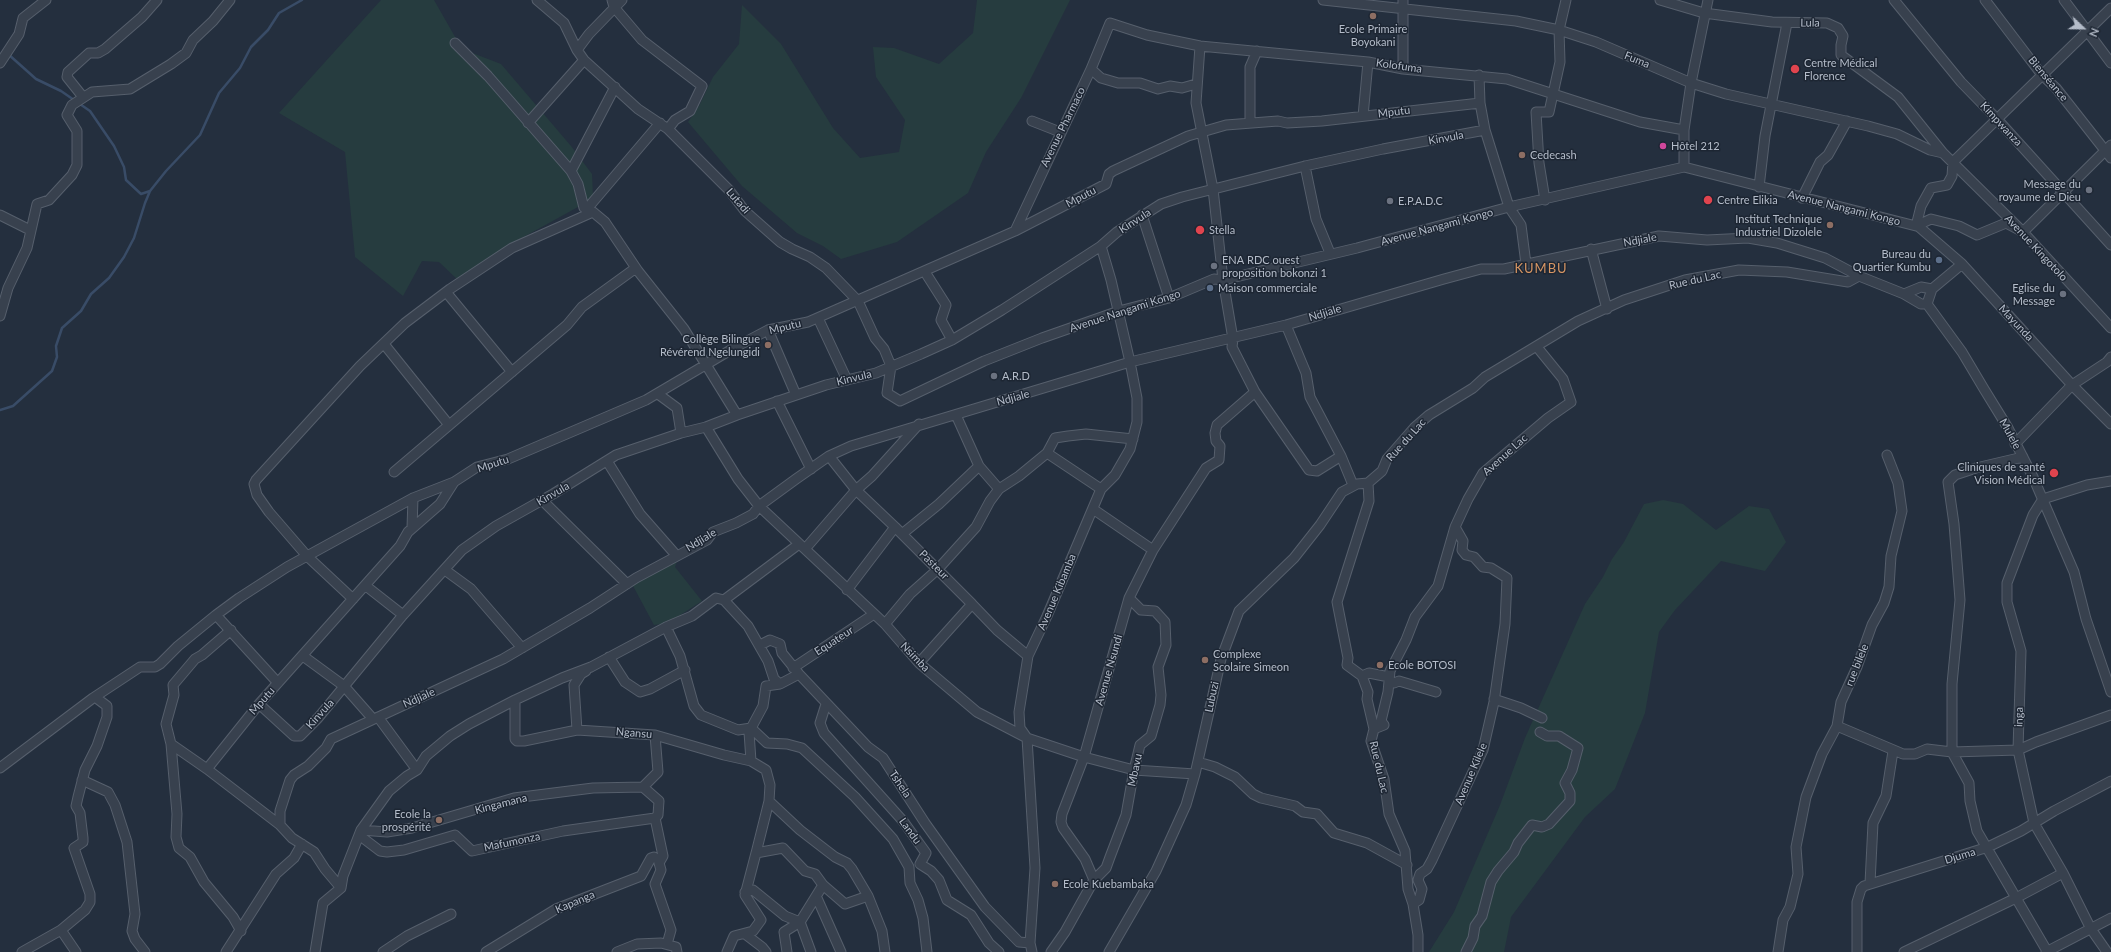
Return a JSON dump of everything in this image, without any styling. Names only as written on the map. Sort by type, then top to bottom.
[{"type":"street","points":[[0,63],[19,34],[23,18],[46,0]]},
{"type":"street","points":[[78,100],[67,77],[68,72],[89,53],[98,53],[105,49],[142,17],[157,0]]},
{"type":"street","points":[[0,316],[8,288],[27,248],[37,204],[49,200],[72,175],[77,165],[77,131],[66,115],[78,100],[92,92],[130,90],[171,64],[186,53],[193,40],[213,21],[230,0]]},
{"type":"street","name":"Lutadi","points":[[537,0],[564,23],[584,60],[638,109],[664,126],[729,190],[745,211],[780,242],[792,249],[810,256],[826,268],[858,301],[875,338],[884,349],[891,366]]},
{"type":"street","points":[[576,46],[589,34],[613,4],[622,0]]},
{"type":"street","name":"Fuma","points":[[1323,0],[1402,4],[1516,21],[1559,30],[1596,42],[1691,83],[1751,101],[1847,121],[1897,134],[1930,150],[1943,153]]},
{"type":"street","points":[[1545,200],[1539,163],[1536,112],[1550,112],[1560,62],[1559,30],[1566,0]]},
{"type":"street","name":"Lula","points":[[1660,0],[1704,14],[1772,22],[1827,23],[1838,28],[1843,36],[1841,55],[1898,97],[1943,153]]},
{"type":"street","points":[[1684,167],[1684,130],[1691,83],[1708,0]]},
{"type":"street","name":"Kimpwanza","points":[[1894,0],[1961,82],[1997,119],[2111,245]]},
{"type":"street","name":"Bienséance","points":[[1985,0],[2042,75],[2056,88],[2109,152]]},
{"type":"street","points":[[2064,0],[2111,63]]},
{"type":"street","points":[[353,599],[307,556],[268,512],[257,495],[254,484],[267,466],[284,451],[360,366],[405,323],[446,292],[512,248],[589,211],[664,126],[690,111],[702,86],[642,40],[613,4]]},
{"type":"street","points":[[1402,4],[1403,69]]},
{"type":"street","points":[[1917,226],[1921,206],[1931,188],[1947,185],[1952,176],[1953,162],[2111,8]]},
{"type":"street","name":"Kolofuma","points":[[1110,23],[1147,35],[1200,46],[1257,50],[1368,62],[1403,69],[1479,75],[1507,79],[1640,122],[1684,130]]},
{"type":"street","name":"Avenue Pharmaco","points":[[1015,231],[1060,132],[1091,69],[1110,23]]},
{"type":"street","points":[[1759,187],[1765,136],[1772,105],[1777,67],[1787,23]]},
{"type":"street","points":[[455,43],[488,76],[571,171],[576,179],[589,211],[605,222],[638,271],[684,329],[705,366],[737,415]]},
{"type":"street","points":[[1200,46],[1196,84],[1196,103],[1213,190],[1223,280],[1233,339],[1232,347],[1255,392],[1309,470],[1317,471],[1341,456]]},
{"type":"street","points":[[1250,123],[1250,67],[1257,50]]},
{"type":"street","points":[[528,123],[584,60]]},
{"type":"street","points":[[1363,116],[1368,62]]},
{"type":"street","points":[[1091,69],[1101,78],[1118,83],[1140,83],[1158,90],[1170,86],[1182,88],[1196,84]]},
{"type":"street","points":[[1479,75],[1480,103],[1485,130],[1509,207],[1521,225],[1526,264]]},
{"type":"street","points":[[571,171],[602,108],[615,88]]},
{"type":"street","name":"Mputu","points":[[207,768],[259,704],[366,586],[400,546],[412,528],[440,504],[454,482],[485,464],[508,459],[658,394],[734,348],[768,330],[818,318],[1015,231],[1106,184],[1109,174],[1113,171],[1202,131],[1226,124],[1278,120],[1287,123],[1480,103]]},
{"type":"street","points":[[1032,121],[1060,132]]},
{"type":"street","points":[[1802,198],[1820,162],[1828,155],[1847,121]]},
{"type":"street","name":"Kinvula","points":[[259,704],[295,737],[300,736],[318,718],[403,615],[462,550],[496,526],[607,461],[639,447],[681,433],[706,427],[777,401],[876,373],[952,340],[1101,246],[1117,232],[1142,215],[1168,202],[1306,166],[1383,149],[1485,130]]},
{"type":"street","points":[[1917,226],[1931,219],[1959,226],[1976,235],[2006,223],[2023,232],[2062,192],[2109,152]]},
{"type":"street","name":"Avenue Kingotolo","points":[[1943,153],[2023,232],[2111,328]]},
{"type":"street","points":[[1306,166],[1316,219],[1330,253]]},
{"type":"street","name":"Avenue Nangami Kongo","points":[[891,366],[886,392],[902,401],[984,361],[1119,311],[1169,298],[1214,279],[1223,280],[1395,238],[1509,207],[1684,167],[1917,226]]},
{"type":"street","points":[[0,215],[30,230]]},
{"type":"street","points":[[1142,215],[1169,298]]},
{"type":"street","name":"Mayunda","points":[[1917,226],[1962,264],[2072,385],[2111,424]]},
{"type":"street","name":"Ndjiale","points":[[280,825],[280,810],[286,790],[294,775],[308,766],[326,748],[331,739],[485,668],[522,648],[676,555],[707,540],[713,532],[748,516],[759,506],[829,456],[861,442],[919,424],[956,415],[1130,362],[1233,339],[1286,325],[1444,278],[1481,269],[1504,269],[1591,249],[1658,236],[1707,240],[1748,238],[1777,243],[1812,253],[1859,276]]},
{"type":"street","name":"Avenue Kibamba","points":[[1031,947],[1035,868],[1026,738],[1020,728],[1019,712],[1028,656],[1048,616],[1101,489],[1115,475],[1130,450],[1137,422],[1138,408],[1130,362],[1119,311],[1101,246]]},
{"type":"street","points":[[1591,249],[1607,309]]},
{"type":"street","points":[[1859,276],[1904,294],[1921,304],[1927,304],[1932,289],[1962,264]]},
{"type":"street","points":[[394,472],[567,325],[582,307],[632,270],[638,271]]},
{"type":"street","name":"Rue du Lac","points":[[1368,483],[1382,471],[1387,459],[1414,428],[1429,415],[1473,388],[1485,377],[1578,321],[1624,300],[1685,280],[1739,270],[1787,272],[1848,282],[1859,276]]},
{"type":"street","points":[[925,272],[946,305],[941,320],[952,340]]},
{"type":"street","points":[[1904,294],[1921,287],[1932,289]]},
{"type":"street","points":[[446,292],[512,372]]},
{"type":"street","name":"Mulele","points":[[1927,304],[1962,352],[2008,428],[2043,499],[2074,572],[2086,619],[2111,692]]},
{"type":"street","points":[[818,318],[847,380]]},
{"type":"street","points":[[1286,325],[1306,373],[1310,397],[1341,456],[1353,485],[1361,482],[1368,483],[1369,501],[1336,602],[1348,658],[1347,665],[1362,676],[1369,673],[1389,679],[1394,683],[1399,681],[1436,692]]},
{"type":"street","points":[[768,330],[796,395]]},
{"type":"street","points":[[384,344],[449,425]]},
{"type":"street","name":"Avenue Lac","points":[[1455,527],[1468,499],[1483,473],[1548,418],[1571,402],[1563,378],[1537,347]]},
{"type":"street","points":[[2015,444],[2072,385],[2107,362],[2111,357]]},
{"type":"street","name":"Avenue Nsundi","points":[[1094,880],[1085,860],[1061,822],[1064,807],[1084,757],[1130,598],[1153,550],[1206,468],[1219,460],[1221,456],[1220,446],[1216,441],[1214,432],[1217,425],[1255,392]]},
{"type":"street","points":[[658,394],[676,408],[681,433]]},
{"type":"street","points":[[777,401],[812,469]]},
{"type":"street","points":[[956,415],[979,466],[999,489]]},
{"type":"street","points":[[724,600],[802,546],[856,490],[872,476],[919,424]]},
{"type":"street","name":"Nsimba","points":[[706,427],[738,479],[759,506],[885,624],[919,663],[977,712],[1026,738],[1084,757],[1134,770],[1195,774]]},
{"type":"street","points":[[885,624],[910,594],[938,569],[976,527],[990,501],[999,489],[1019,476],[1047,453],[1055,438],[1086,434],[1133,439]]},
{"type":"street","points":[[1047,453],[1101,489]]},
{"type":"street","name":"rue bilele","points":[[1778,952],[1783,920],[1790,907],[1798,874],[1796,847],[1806,797],[1822,754],[1837,726],[1841,702],[1857,667],[1874,621],[1887,594],[1891,556],[1902,517],[1898,484],[1887,455]]},
{"type":"street","name":"Pasteur","points":[[829,456],[856,490],[938,569],[997,630],[1028,656]]},
{"type":"street","points":[[2023,457],[1976,468],[1955,475],[1948,482],[1954,524],[1960,600],[1952,684],[1952,752],[1969,782],[1975,824],[2046,952],[2111,918]]},
{"type":"street","points":[[607,461],[640,514],[676,555]]},
{"type":"street","points":[[847,590],[898,531],[939,504],[979,466]]},
{"type":"street","points":[[2043,499],[2087,485],[2111,481]]},
{"type":"street","points":[[0,768],[95,697],[140,667],[155,667],[160,664],[178,646],[238,598],[307,556],[413,498],[454,482]]},
{"type":"street","name":"Lubuzi","points":[[1110,952],[1156,871],[1172,839],[1186,805],[1198,762],[1221,659],[1238,612],[1292,561],[1320,526],[1342,492],[1353,485]]},
{"type":"street","points":[[412,528],[413,498]]},
{"type":"street","name":"inga","points":[[2043,499],[2033,515],[2007,583],[2007,602],[2021,651],[2018,750],[2034,823],[2064,873],[2091,929]]},
{"type":"street","points":[[542,500],[627,584]]},
{"type":"street","points":[[1093,509],[1153,550]]},
{"type":"street","points":[[1374,729],[1384,725],[1381,720],[1389,679],[1415,617],[1438,586],[1455,527]]},
{"type":"street","name":"Avenue Kilele","points":[[1413,904],[1419,900],[1422,889],[1418,880],[1420,874],[1427,869],[1432,860],[1483,750],[1494,699],[1505,624],[1507,578],[1491,568],[1483,567],[1474,557],[1466,555],[1462,550],[1463,541],[1455,527]]},
{"type":"street","points":[[445,570],[471,589],[522,648]]},
{"type":"street","points":[[366,586],[403,615]]},
{"type":"street","points":[[315,952],[323,902],[341,888],[360,833],[390,791],[407,776],[417,770],[426,756],[454,733],[515,700],[562,678],[591,667],[666,627],[695,615],[716,598],[724,600],[748,626],[760,645],[774,679],[780,684]]},
{"type":"street","name":"Mbavu","points":[[1051,952],[1065,932],[1094,880],[1106,868],[1119,837],[1126,815],[1140,745],[1151,736],[1160,705],[1161,695],[1158,662],[1166,645],[1166,627],[1162,616],[1157,615],[1155,611],[1141,610],[1130,598]]},
{"type":"street","points":[[919,663],[972,604]]},
{"type":"street","name":"Equateur","points":[[751,761],[749,732],[763,706],[766,686],[780,684],[874,614]]},
{"type":"street","points":[[216,616],[231,630],[278,683]]},
{"type":"street","points":[[666,627],[685,670],[694,706],[701,715],[738,730],[751,728],[767,743],[795,745],[811,754],[855,797],[893,839],[909,867],[910,883],[924,918],[927,952]]},
{"type":"street","points":[[231,630],[202,656],[195,659],[173,685],[174,695],[166,724],[171,744],[177,814],[176,837],[179,848],[190,857],[204,882],[233,917],[241,930]]},
{"type":"street","name":"Tshela","points":[[760,645],[770,640],[777,641],[780,644],[782,653],[796,671],[819,694],[826,704],[868,746],[883,758],[925,823],[984,906],[1019,942],[1031,947]]},
{"type":"street","points":[[302,656],[344,686],[376,718],[417,770]]},
{"type":"street","points":[[610,657],[625,682],[640,692],[650,690],[685,670]]},
{"type":"street","points":[[577,730],[574,684],[581,674],[591,667]]},
{"type":"street","name":"Rue du Lac","points":[[1362,676],[1368,692],[1367,699],[1374,729],[1371,741],[1384,779],[1389,814],[1401,839],[1407,865],[1408,889],[1413,904],[1418,935],[1418,952]]},
{"type":"street","points":[[22,952],[61,930],[85,910],[91,898],[74,848],[83,842],[80,813],[76,806],[82,780],[107,717],[107,706],[95,697]]},
{"type":"street","points":[[1494,699],[1521,708],[1542,718]]},
{"type":"street","name":"Ngansu","points":[[515,700],[515,738],[517,741],[524,741],[577,730],[655,734],[724,755],[751,761]]},
{"type":"street","name":"Landu","points":[[826,704],[820,722],[824,733],[903,821],[926,853],[920,864],[931,871],[939,880],[947,900],[971,915],[989,943],[999,952]]},
{"type":"street","points":[[1837,726],[1893,751],[1909,755],[1927,750],[1952,752],[2018,750],[2111,715]]},
{"type":"street","points":[[1466,952],[1473,938],[1475,926],[1482,916],[1491,882],[1498,871],[1514,852],[1518,843],[1532,825],[1542,827],[1549,824],[1570,801],[1570,793],[1565,783],[1572,770],[1578,748],[1559,736],[1547,736],[1540,732]]},
{"type":"street","points":[[655,734],[658,772],[643,787],[659,801],[658,815],[655,818],[663,853],[660,861],[661,870],[655,884],[670,930],[667,944]]},
{"type":"street","points":[[171,744],[207,768],[317,856],[325,869],[341,888]]},
{"type":"street","points":[[1857,952],[1857,902],[1861,889],[1870,883],[1873,823],[1886,796],[1893,751]]},
{"type":"street","points":[[727,952],[734,936],[753,931],[761,920],[746,899],[745,892],[769,801],[769,778],[766,770],[751,761]]},
{"type":"street","points":[[1198,762],[1215,767],[1235,777],[1256,795],[1295,806],[1303,812],[1317,814],[1334,833],[1367,843],[1407,865]]},
{"type":"street","points":[[82,780],[108,792],[115,804],[127,842],[135,914],[132,931],[135,939],[145,952]]},
{"type":"street","name":"Djuma","points":[[1870,883],[1988,847],[2111,782]]},
{"type":"street","name":"Kingamana","points":[[360,833],[387,832],[412,828],[514,798],[593,788],[643,787]]},
{"type":"street","points":[[769,801],[800,830],[835,857],[847,864],[868,896],[882,931],[885,952]]},
{"type":"street","name":"Mafumonza","points":[[360,833],[380,851],[387,852],[404,850],[455,835],[472,851],[569,830],[655,818]]},
{"type":"street","points":[[226,952],[276,874],[294,858],[302,844]]},
{"type":"street","points":[[756,853],[782,848],[805,871],[815,874],[823,885],[845,904],[868,896]]},
{"type":"street","name":"Kapanga","points":[[486,952],[556,909],[641,876],[651,858],[660,861]]},
{"type":"street","points":[[1904,952],[2064,873]]},
{"type":"street","points":[[787,952],[784,932],[800,922],[817,898],[823,885]]},
{"type":"street","points":[[745,892],[753,890],[785,916],[800,922],[811,952]]},
{"type":"street","points":[[817,898],[841,952]]},
{"type":"street","points":[[383,952],[407,936],[451,914]]},
{"type":"street","points":[[2091,929],[2107,952]]},
{"type":"street","points":[[61,930],[76,952]]},
{"type":"street","points":[[745,934],[766,952]]},
{"type":"street","points":[[617,952],[637,944],[667,944],[676,947],[677,952]]},
{"type":"green space","points":[[381,0],[434,0],[462,49],[501,64],[571,146],[592,174],[593,196],[578,207],[509,245],[460,282],[439,262],[422,261],[403,296],[355,257],[345,152],[279,113]]},
{"type":"green space","points":[[977,0],[1070,0],[1021,98],[986,152],[968,193],[897,242],[841,259],[823,246],[797,233],[742,186],[688,122],[699,106],[713,77],[739,44],[742,5],[781,44],[833,128],[860,158],[899,152],[905,120],[876,77],[873,47],[894,48],[939,64],[973,33]]},
{"type":"green space","points":[[1663,500],[1683,504],[1716,530],[1749,506],[1769,509],[1786,542],[1765,571],[1721,561],[1675,610],[1659,632],[1645,713],[1615,789],[1585,817],[1511,917],[1504,952],[1429,952],[1454,912],[1500,805],[1525,738],[1585,604],[1624,542],[1644,504]]},
{"type":"green space","points":[[676,557],[677,561],[675,567],[702,601],[668,623],[654,625],[632,584]]},
{"type":"waterway","points":[[0,410],[13,406],[52,371],[57,357],[56,346],[62,328],[81,311],[91,294],[109,278],[124,257],[134,238],[150,191],[166,171],[200,135],[219,93],[240,68],[251,47],[268,30],[279,13],[302,0]]},
{"type":"waterway","points":[[8,54],[36,79],[61,91],[90,111],[114,146],[124,167],[126,180],[141,194],[150,191]]},
{"type":"place","name":"Ecole Primaire Boyokani","points":[[1373,16]]},
{"type":"place","name":"Centre Médical Florence","points":[[1795,69]]},
{"type":"place","name":"Hôtel 212","points":[[1663,146]]},
{"type":"place","name":"Cedecash","points":[[1522,155]]},
{"type":"place","name":"Message du royaume de Dieu","points":[[2089,190]]},
{"type":"place","name":"Centre Elikia","points":[[1708,200]]},
{"type":"place","name":"E.P.A.D.C","points":[[1390,201]]},
{"type":"place","name":"Institut Technique Industriel Dizolele","points":[[1830,225]]},
{"type":"place","name":"Stella","points":[[1200,230]]},
{"type":"place","name":"Bureau du Quartier Kumbu","points":[[1939,260]]},
{"type":"place","name":"ENA RDC ouest proposition bokonzi 1","points":[[1214,266]]},
{"type":"place","name":"Maison commerciale","points":[[1210,288]]},
{"type":"place","name":"Eglise du Message","points":[[2063,294]]},
{"type":"place","name":"Collège Bilingue Révérend Ngelungidi","points":[[768,345]]},
{"type":"place","name":"A.R.D","points":[[994,376]]},
{"type":"place","name":"Cliniques de santé Vision Médical","points":[[2054,473]]},
{"type":"place","name":"Complexe Scolaire Simeon","points":[[1205,660]]},
{"type":"place","name":"Ecole BOTOSI","points":[[1380,665]]},
{"type":"place","name":"Ecole la prospérité","points":[[439,820]]},
{"type":"place","name":"Ecole Kuebambaka","points":[[1055,884]]},
{"type":"district","name":"KUMBU","points":[[1541,269]]}]
